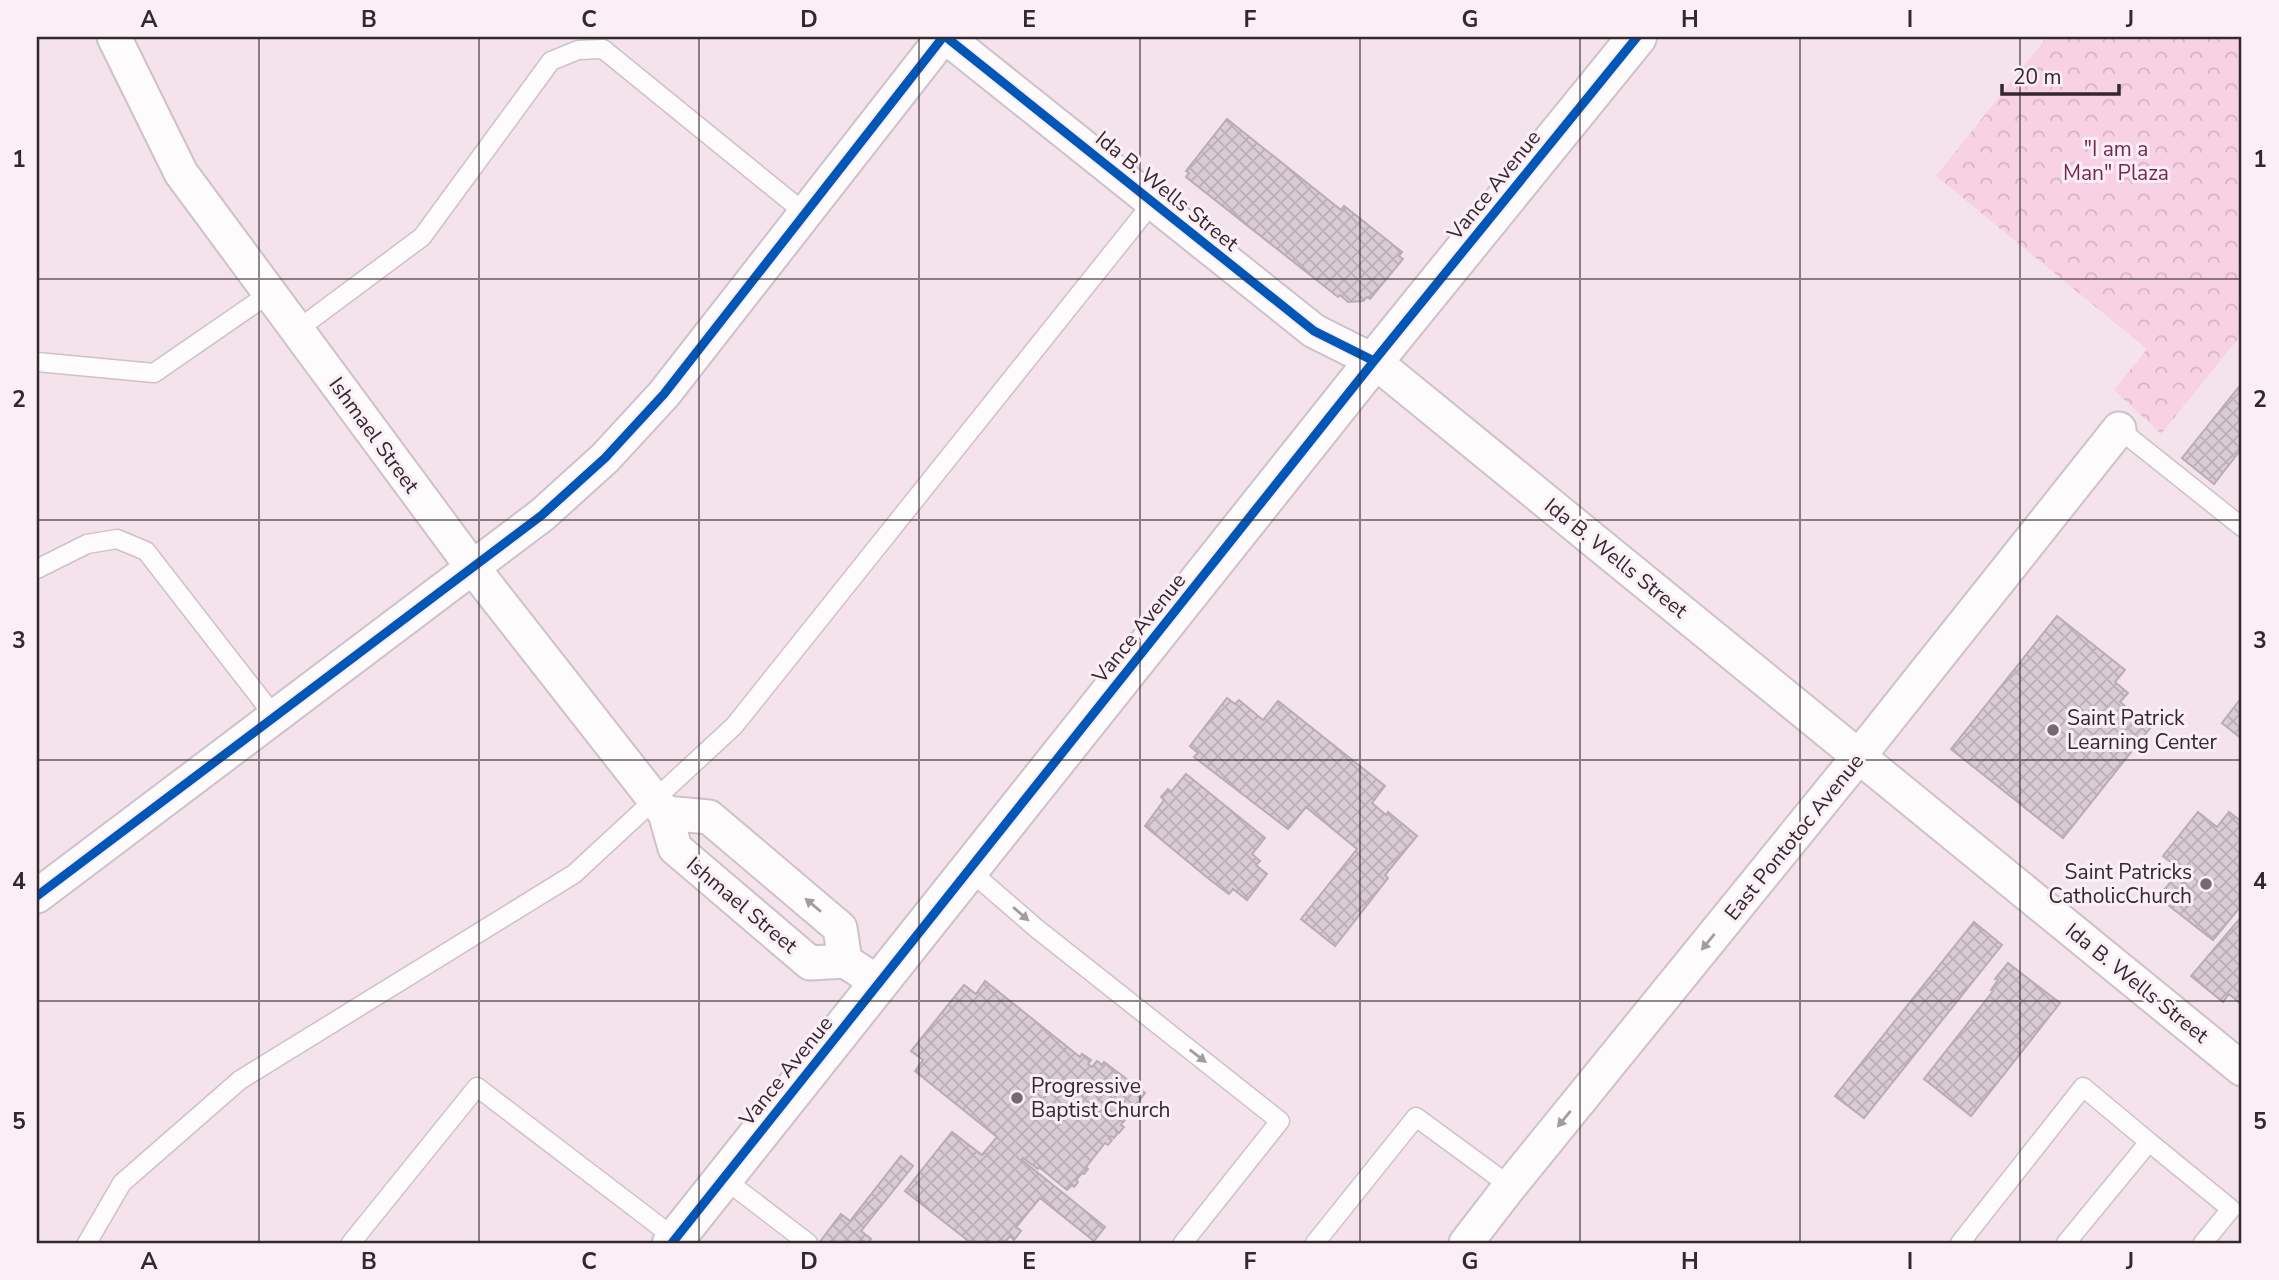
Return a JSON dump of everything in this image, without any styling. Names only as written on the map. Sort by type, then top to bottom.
[{"type":"street","name":"Ishmael Street","points":[[114,37],[181,173],[473,568],[660,806],[675,848],[810,963],[845,961]]},
{"type":"street","name":"Ida B. Wells Street","points":[[945,37],[1314,331],[1374,361],[2242,1069]]},
{"type":"street","points":[[37,896],[542,515],[605,458],[664,394],[945,37]]},
{"type":"street","name":"Vance Avenue","points":[[674,1241],[1374,361],[1637,37]]},
{"type":"street","name":"East Pontotoc Avenue","points":[[1466,1243],[1859,757],[2119,429]]},
{"type":"street","points":[[660,806],[709,817],[841,928],[845,961],[879,983]]},
{"type":"lane","points":[[297,330],[422,237],[551,61],[578,50],[603,49],[806,214]]},
{"type":"lane","points":[[87,1243],[122,1183],[240,1080],[574,874],[660,806],[734,726],[1153,202]]},
{"type":"lane","points":[[37,362],[154,373],[270,293]]},
{"type":"lane","points":[[2119,429],[2242,527]]},
{"type":"lane","points":[[37,569],[87,544],[117,539],[146,551],[275,717]]},
{"type":"lane","points":[[969,870],[1036,928],[1280,1121],[1183,1243]]},
{"type":"lane","points":[[351,1243],[477,1087],[674,1241]]},
{"type":"lane","points":[[1959,1243],[2083,1087],[2231,1209],[2203,1243]]},
{"type":"lane","points":[[1315,1243],[1416,1117],[1510,1186]]},
{"type":"lane","points":[[2066,1243],[2150,1142]]},
{"type":"lane","points":[[723,1178],[808,1243]]},
{"type":"green space","name":"\"I am a Man\" Plaza","points":[[2047,37],[2237,37],[2242,41],[2242,334],[2161,434],[2114,390],[2147,349],[1936,176]]},
{"type":"building","points":[[1227,119],[1341,210],[1344,206],[1402,252],[1399,256],[1403,259],[1370,299],[1367,297],[1363,301],[1348,302],[1340,295],[1338,297],[1186,177],[1189,173],[1186,171]]},
{"type":"building","points":[[2242,383],[2242,448],[2214,484],[2182,458]]},
{"type":"building","points":[[2057,616],[2125,670],[2115,682],[2128,693],[2120,702],[2151,727],[2063,838],[1951,749]]},
{"type":"building","points":[[2242,697],[2242,739],[2222,723]]},
{"type":"building","points":[[1227,698],[1235,704],[1239,700],[1263,720],[1278,701],[1385,786],[1372,803],[1386,815],[1388,812],[1417,836],[1385,875],[1388,878],[1335,946],[1301,919],[1357,849],[1306,807],[1288,829],[1194,757],[1198,753],[1190,746]]},
{"type":"building","points":[[1186,774],[1265,838],[1252,854],[1260,861],[1256,865],[1267,874],[1247,900],[1233,889],[1229,894],[1145,826],[1164,800],[1161,797],[1168,789],[1171,792]]},
{"type":"building","name":"Saint Patricks CatholicChurch","points":[[2198,812],[2217,827],[2229,812],[2242,822],[2242,909],[2240,907],[2213,940],[2158,897],[2181,870],[2163,856]]},
{"type":"building","name":"Saint Patricks CatholicChurch","points":[[2242,916],[2242,1005],[2229,994],[2223,1002],[2191,976]]},
{"type":"building","points":[[1974,922],[2002,945],[1864,1118],[1835,1096]]},
{"type":"building","points":[[2008,963],[2060,1003],[1971,1116],[1924,1079],[1993,991],[1991,990],[1998,980],[1995,979]]},
{"type":"building","points":[[985,981],[1080,1057],[1082,1054],[1091,1060],[1088,1064],[1092,1067],[1097,1061],[1102,1065],[1104,1062],[1145,1093],[1121,1125],[1124,1127],[1119,1133],[1116,1130],[1114,1138],[1109,1138],[1112,1140],[1108,1145],[1105,1143],[1086,1167],[1088,1169],[1076,1180],[1078,1182],[1074,1187],[1072,1185],[1067,1190],[1039,1167],[1038,1169],[1023,1158],[1022,1160],[1105,1227],[1094,1241],[1040,1198],[1016,1227],[1021,1231],[1014,1240],[1010,1236],[1004,1243],[971,1243],[905,1191],[952,1132],[982,1155],[997,1137],[915,1071],[923,1060],[911,1051],[964,985],[976,994]]},
{"type":"building","points":[[901,1156],[913,1166],[861,1231],[871,1239],[868,1243],[819,1243],[841,1214],[850,1221]]},
{"type":"cycle path","points":[[37,896],[542,515],[605,458],[664,394],[943,37]]},
{"type":"cycle path","points":[[946,37],[1314,331],[1374,361]]},
{"type":"cycle path","points":[[672,1243],[1374,361],[1637,37]]},
{"type":"place","name":"Saint Patrick Learning Center","points":[[2053,730]]},
{"type":"place","name":"Saint Patricks CatholicChurch","points":[[2206,884]]},
{"type":"place","name":"Progressive Baptist Church","points":[[1017,1098]]}]
